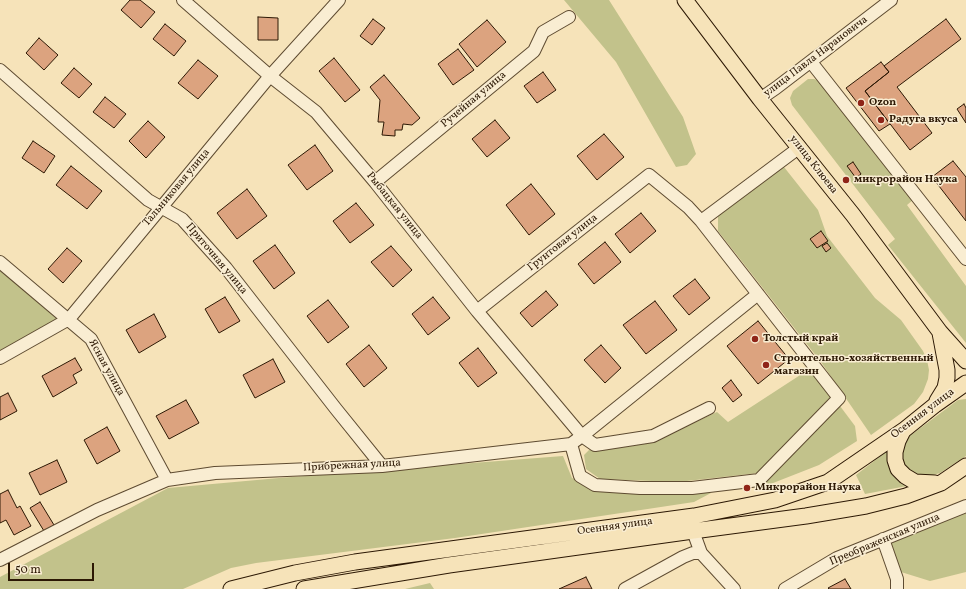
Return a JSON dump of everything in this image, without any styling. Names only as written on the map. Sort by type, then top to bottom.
[{"type":"main road","name":"улица Клюева","points":[[685,0],[760,99],[853,215],[940,332],[966,361]]},
{"type":"main road","name":"улица Клюева","points":[[935,405],[945,388],[947,378],[947,370],[940,332]]},
{"type":"main road","name":"Осенняя улица","points":[[231,589],[295,573],[355,562],[694,516],[775,500],[828,482],[904,430],[966,383]]},
{"type":"main road","points":[[904,430],[898,441],[895,452],[895,460],[898,469],[905,476],[915,482],[941,483]]},
{"type":"main road","name":"Осенняя улица","points":[[304,589],[449,565],[806,516],[866,506],[906,496],[941,483],[966,466]]},
{"type":"street","name":"Рыбацкая улица","points":[[183,0],[270,76],[316,112],[582,436]]},
{"type":"street","name":"Тальниковая улица","points":[[0,358],[69,319],[270,76],[339,0]]},
{"type":"street","name":"улица Павла Нарановича","points":[[760,99],[811,62],[891,0]]},
{"type":"street","name":"Ручейная улица","points":[[375,182],[534,51],[543,32],[568,17]]},
{"type":"street","points":[[811,62],[966,259]]},
{"type":"street","name":"Приточная улица","points":[[0,70],[148,200],[182,219],[226,268],[336,410],[382,466]]},
{"type":"street","points":[[571,444],[580,476],[595,485],[640,488],[692,488],[759,480],[839,398],[701,221],[800,147]]},
{"type":"street","name":"Грунтовая улица","points":[[478,311],[649,174],[688,207],[701,221]]},
{"type":"street","name":"Ясная улица","points":[[0,262],[91,339],[167,480]]},
{"type":"street","name":"Прибрежная улица","points":[[0,560],[97,510],[167,480],[215,473],[382,466],[571,444],[758,294]]},
{"type":"street","points":[[582,436],[595,445],[653,436],[710,408]]},
{"type":"street","name":"Преображенская улица","points":[[785,589],[837,558],[965,507]]},
{"type":"street","points":[[693,531],[701,553],[734,589]]},
{"type":"street","points":[[883,539],[897,579],[897,589]]},
{"type":"street","points":[[625,589],[683,557],[693,553],[701,553]]},
{"type":"green space","points":[[564,0],[609,0],[683,117],[696,154],[687,165],[676,167],[616,62]]},
{"type":"green space","points":[[808,79],[819,81],[914,199],[907,205],[966,286],[966,343],[888,245],[895,239],[792,105],[790,98],[793,91]]},
{"type":"green space","points":[[784,167],[818,210],[827,236],[875,298],[901,320],[923,351],[927,360],[929,370],[928,379],[923,392],[914,404],[871,435],[821,362],[718,231],[718,213],[776,168]]},
{"type":"green space","points":[[0,267],[62,318],[0,353]]},
{"type":"green space","points":[[811,368],[834,397],[758,473],[678,482],[600,479],[586,469],[584,455],[589,450],[657,440],[717,412],[728,422]]},
{"type":"green space","points":[[966,399],[966,456],[940,473],[930,476],[921,476],[913,472],[905,465],[901,457],[907,438],[958,400]]},
{"type":"green space","points":[[840,406],[855,426],[857,441],[819,465],[768,485],[766,481]]},
{"type":"green space","points":[[887,451],[888,462],[892,472],[898,481],[907,486],[865,494],[856,475]]},
{"type":"green space","points":[[563,456],[572,478],[590,486],[610,492],[711,493],[694,502],[455,538],[256,563],[231,568],[183,589],[0,589],[0,577],[168,488]]},
{"type":"green space","points":[[966,511],[966,572],[930,581],[901,572],[890,543],[927,525]]},
{"type":"green space","points":[[430,583],[434,589],[405,589]]},
{"type":"building","points":[[130,0],[140,0],[155,12],[141,28],[121,10]]},
{"type":"building","points":[[258,17],[278,18],[278,40],[258,40]]},
{"type":"building","points":[[373,19],[385,28],[372,45],[360,36]]},
{"type":"building","points":[[946,19],[961,39],[897,87],[932,133],[910,150],[865,91],[889,72],[884,66]]},
{"type":"building","points":[[487,20],[506,42],[477,67],[459,44]]},
{"type":"building","points":[[165,24],[186,41],[174,56],[153,39]]},
{"type":"building","points":[[39,38],[58,55],[44,70],[26,53]]},
{"type":"building","points":[[458,49],[474,70],[453,85],[438,64]]},
{"type":"building","points":[[334,58],[360,90],[345,102],[319,71]]},
{"type":"building","points":[[198,60],[218,76],[198,99],[178,83]]},
{"type":"building","points":[[881,62],[889,72],[865,91],[890,124],[879,131],[846,88]]},
{"type":"building","points":[[74,68],[92,84],[79,98],[61,83]]},
{"type":"building","points":[[543,72],[556,90],[537,103],[524,86]]},
{"type":"building","points":[[384,75],[420,118],[412,125],[403,124],[402,130],[395,130],[395,136],[382,135],[384,122],[378,122],[380,100],[370,87]]},
{"type":"building","points":[[105,97],[126,114],[114,128],[93,112]]},
{"type":"building","points":[[964,104],[966,108],[966,123],[957,109]]},
{"type":"building","points":[[495,120],[510,138],[487,157],[472,139]]},
{"type":"building","points":[[148,121],[165,137],[146,158],[129,141]]},
{"type":"building","points":[[604,134],[624,157],[597,180],[577,156]]},
{"type":"building","points":[[33,141],[55,156],[44,173],[22,158]]},
{"type":"building","points":[[315,145],[333,171],[307,190],[288,165]]},
{"type":"building","points":[[953,161],[966,177],[966,221],[932,177]]},
{"type":"building","points":[[853,162],[861,174],[856,178],[847,166]]},
{"type":"building","points":[[71,166],[102,191],[87,209],[56,185]]},
{"type":"building","points":[[531,184],[555,214],[529,235],[506,205]]},
{"type":"building","points":[[247,189],[267,216],[237,239],[217,213]]},
{"type":"building","points":[[356,203],[374,225],[350,243],[333,221]]},
{"type":"building","points":[[641,213],[656,231],[630,253],[615,234]]},
{"type":"building","points":[[821,231],[828,241],[817,248],[810,239]]},
{"type":"building","points":[[605,242],[621,262],[594,284],[578,264]]},
{"type":"building","points":[[827,243],[831,248],[826,252],[822,246]]},
{"type":"building","points":[[275,245],[295,273],[274,289],[253,261]]},
{"type":"building","points":[[391,246],[412,270],[393,287],[371,262]]},
{"type":"building","points":[[67,248],[82,261],[63,283],[48,269]]},
{"type":"building","points":[[695,279],[710,298],[689,315],[673,296]]},
{"type":"building","points":[[546,291],[558,305],[532,327],[520,313]]},
{"type":"building","points":[[225,297],[240,321],[219,333],[205,309]]},
{"type":"building","points":[[433,297],[450,318],[428,335],[412,314]]},
{"type":"building","points":[[328,300],[349,327],[328,343],[307,316]]},
{"type":"building","points":[[655,301],[677,330],[646,354],[623,325]]},
{"type":"building","points":[[154,314],[166,337],[139,353],[126,330]]},
{"type":"building","points":[[758,321],[789,359],[758,384],[727,346]]},
{"type":"building","points":[[369,345],[387,368],[364,387],[346,364]]},
{"type":"building","points":[[601,345],[621,368],[605,383],[584,360]]},
{"type":"building","points":[[478,348],[497,373],[478,387],[459,363]]},
{"type":"building","points":[[75,358],[82,370],[73,375],[77,383],[53,397],[42,376]]},
{"type":"building","points":[[273,359],[285,382],[255,398],[243,375]]},
{"type":"building","points":[[731,380],[742,395],[733,402],[722,388]]},
{"type":"building","points":[[8,393],[17,411],[0,420],[0,397]]},
{"type":"building","points":[[186,400],[199,423],[169,439],[156,416]]},
{"type":"building","points":[[107,427],[120,451],[97,464],[84,440]]},
{"type":"building","points":[[57,460],[67,482],[40,495],[29,473]]},
{"type":"building","points":[[8,490],[17,508],[20,506],[31,526],[14,535],[6,520],[0,523],[0,494]]},
{"type":"building","points":[[40,502],[54,525],[44,531],[30,508]]},
{"type":"building","points":[[586,577],[592,589],[559,589]]},
{"type":"building","points":[[845,579],[851,589],[828,588]]},
{"type":"place","name":"Ozon","points":[[861,103]]},
{"type":"place","name":"Радуга вкуса","points":[[881,120]]},
{"type":"place","name":"микрорайон Наука","points":[[846,180]]},
{"type":"place","name":"Толстый край","points":[[755,339]]},
{"type":"place","name":"Строительно-хозяйственный магазин","points":[[766,365]]},
{"type":"place","name":"Микрорайон Наука","points":[[747,488]]}]
